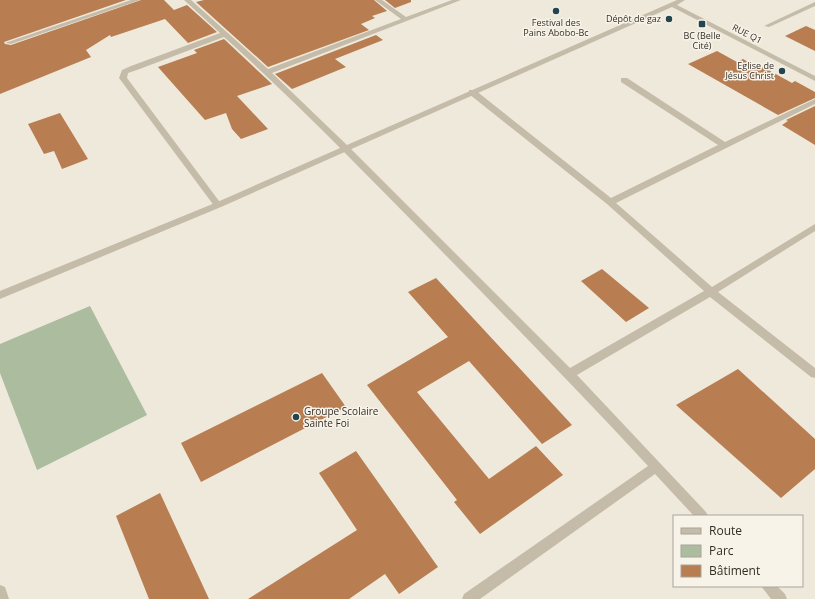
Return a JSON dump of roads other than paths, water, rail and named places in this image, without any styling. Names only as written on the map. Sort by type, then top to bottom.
[{"type":"street","points":[[9,43],[137,0]]},
{"type":"street","points":[[187,0],[267,72],[345,148],[569,374],[701,515]]},
{"type":"street","points":[[378,0],[406,20]]},
{"type":"street","points":[[267,72],[458,0]]},
{"type":"street","points":[[0,295],[218,205],[682,0]]},
{"type":"street","name":"RUE Q1","points":[[671,4],[815,79]]},
{"type":"street","points":[[767,26],[815,4]]},
{"type":"street","points":[[218,205],[123,78],[125,72],[134,68],[225,34]]},
{"type":"street","points":[[624,80],[724,146]]},
{"type":"street","points":[[472,92],[610,202],[712,292],[815,374]]},
{"type":"street","points":[[610,202],[815,101]]},
{"type":"street","points":[[569,374],[712,292],[815,227]]},
{"type":"street","points":[[469,599],[656,467]]},
{"type":"street","points":[[769,587],[780,599]]},
{"type":"street","points":[[0,592],[2,599]]},
{"type":"place","name":"Festival des Pains Abobo-Bc","points":[[556,11]]},
{"type":"place","name":"Dépôt de gaz","points":[[669,19]]},
{"type":"place","name":"BC (Belle Cité)","points":[[702,24]]},
{"type":"place","name":"Eglise de Jésus Christ","points":[[782,71]]},
{"type":"place","name":"Groupe Scolaire Sainte Foi","points":[[296,417]]}]
